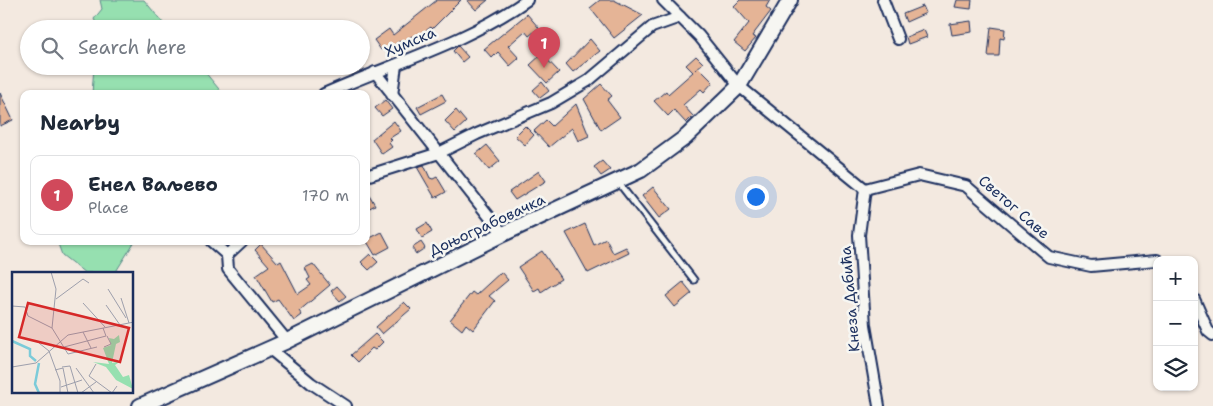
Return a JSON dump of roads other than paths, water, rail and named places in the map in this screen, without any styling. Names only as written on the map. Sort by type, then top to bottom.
[{"type":"street","name":"Хумска","points":[[370,74],[396,65],[507,14],[527,0]]},
{"type":"street","points":[[663,0],[699,36],[738,86],[865,189]]},
{"type":"street","name":"Доњограбовачка","points":[[140,406],[287,341],[503,234],[641,170],[672,148],[710,115],[738,86],[790,0]]},
{"type":"street","points":[[883,0],[898,39]]},
{"type":"street","points":[[370,175],[439,153],[568,94],[588,81],[652,27],[680,17]]},
{"type":"street","points":[[392,95],[396,65]]},
{"type":"street","points":[[374,72],[503,234]]},
{"type":"street","name":"Хумска","points":[[333,90],[367,75]]},
{"type":"street","name":"Светог Саве","points":[[865,189],[919,175],[966,186],[1049,257],[1091,266],[1153,260]]},
{"type":"street","name":"Кнеза Дабића","points":[[865,189],[859,235],[865,324],[878,406]]},
{"type":"street","points":[[216,245],[227,255],[228,269],[287,341]]},
{"type":"street","points":[[227,255],[238,245]]},
{"type":"street","points":[[1195,301],[1208,331],[1213,335]]},
{"type":"street","points":[[270,348],[312,383],[346,406]]},
{"type":"lane","points":[[618,182],[694,280]]},
{"type":"place","name":"Енел Ваљево","points":[[544,68]]}]
